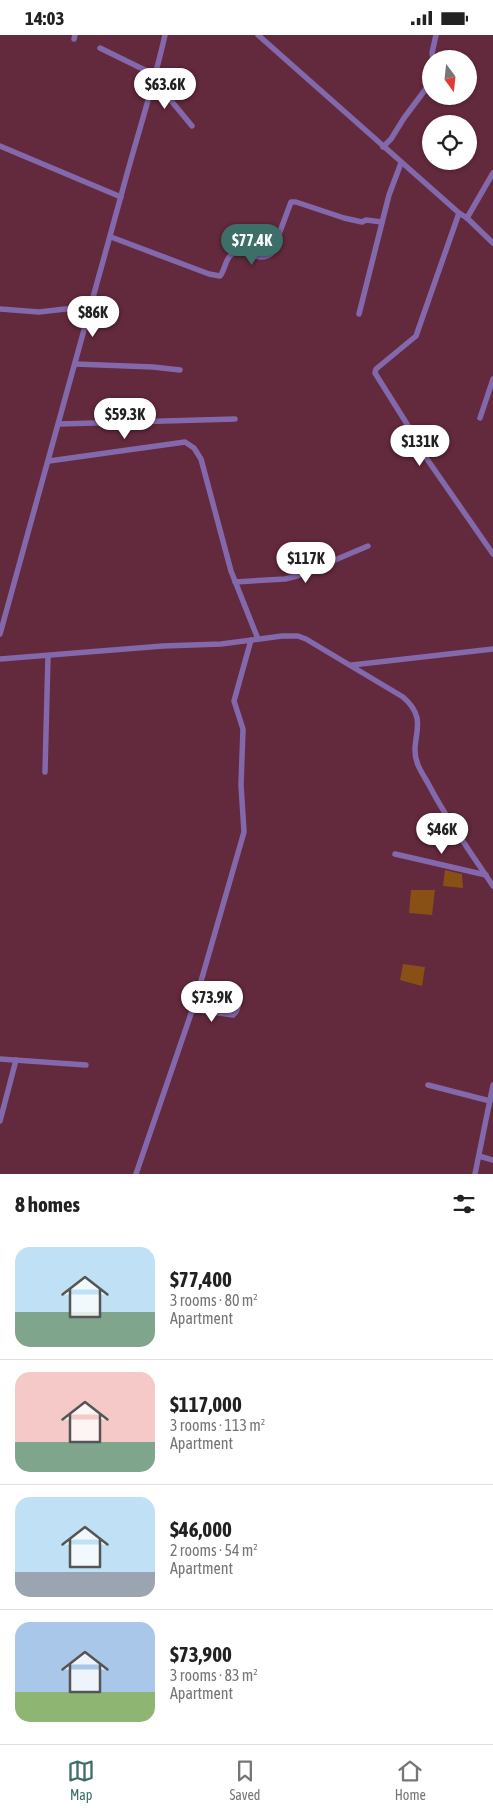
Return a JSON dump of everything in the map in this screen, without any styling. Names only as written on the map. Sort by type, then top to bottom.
[{"type":"street","points":[[0,634],[155,78],[165,35]]},
{"type":"street","points":[[258,35],[382,147],[467,218],[493,243]]},
{"type":"street","points":[[433,50],[436,35]]},
{"type":"street","points":[[100,48],[155,78],[192,126]]},
{"type":"street","points":[[382,147],[391,139],[422,94]]},
{"type":"street","points":[[0,146],[121,197]]},
{"type":"street","points":[[359,314],[389,195],[401,163]]},
{"type":"street","points":[[467,218],[493,173]]},
{"type":"street","points":[[111,237],[209,275],[220,276],[232,253],[239,251],[260,258],[267,257],[272,253],[290,202],[296,202],[362,222],[366,219],[382,222]]},
{"type":"street","points":[[459,213],[416,336],[376,369],[376,373],[412,432],[420,449],[493,555]]},
{"type":"street","points":[[0,309],[39,312],[90,309]]},
{"type":"street","points":[[75,364],[154,367],[180,370]]},
{"type":"street","points":[[480,418],[493,379]]},
{"type":"street","points":[[59,424],[235,419]]},
{"type":"street","points":[[49,461],[186,442],[194,447],[200,459],[235,582],[258,639]]},
{"type":"street","points":[[235,582],[284,579],[296,576],[368,546]]},
{"type":"street","points":[[0,659],[163,646],[220,644],[282,636],[298,636],[306,639],[403,697],[416,710],[417,764],[434,796],[493,886]]},
{"type":"street","points":[[136,1174],[192,1009],[244,832],[241,785],[243,729],[234,701],[251,640]]},
{"type":"street","points":[[352,665],[493,649]]},
{"type":"street","points":[[44,772],[48,656]]},
{"type":"street","points":[[394,854],[486,875]]},
{"type":"street","points":[[192,1009],[233,1015],[236,1013],[238,1006],[239,989]]},
{"type":"street","points":[[0,1059],[86,1065]]},
{"type":"street","points":[[0,1121],[16,1060]]},
{"type":"street","points":[[428,1085],[490,1101]]},
{"type":"street","points":[[475,1174],[493,1085]]},
{"type":"street","points":[[479,1156],[493,1160]]},
{"type":"shaded area","points":[[445,870],[462,874],[463,888],[443,886]]},
{"type":"shaded area","points":[[411,890],[435,890],[432,915],[409,913]]},
{"type":"shaded area","points":[[403,964],[425,967],[422,986],[400,980]]}]
